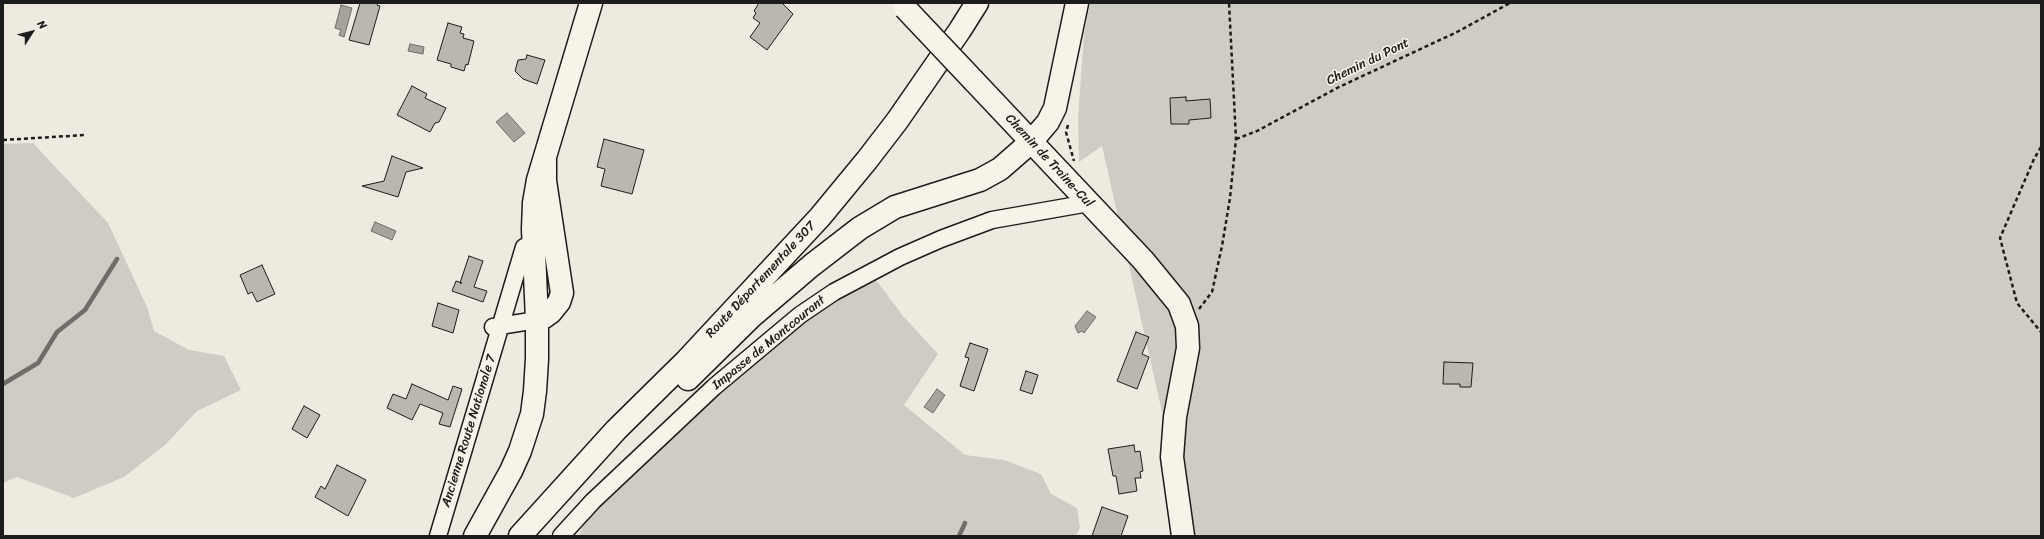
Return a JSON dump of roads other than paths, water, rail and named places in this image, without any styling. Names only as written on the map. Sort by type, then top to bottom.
[{"type":"main road","points":[[475,536],[511,471],[520,451],[533,410],[537,358],[533,229],[534,203],[538,180],[591,3]]},
{"type":"main road","name":"Route Départementale 307","points":[[520,536],[616,430],[686,361],[820,217],[896,122],[977,3]]},
{"type":"main road","points":[[520,536],[708,360],[751,317],[838,243],[895,207],[980,180],[1000,169],[1032,142],[1048,122],[1056,108],[1078,3]]},
{"type":"main road","name":"Chemin de Traine-Cul","points":[[903,5],[1090,203],[1166,287],[1179,304],[1187,326],[1188,348],[1175,417],[1172,457],[1184,536]]},
{"type":"street","name":"Impasse de Montcourant","points":[[561,536],[593,501],[714,387],[800,316],[834,292],[906,254],[940,239],[992,220],[1090,203]]},
{"type":"street","name":"Ancienne Route Nationale 7","points":[[438,536],[497,327],[524,247]]},
{"type":"street","points":[[497,327],[537,320]]},
{"type":"waterway","points":[[3,384],[38,363],[57,332],[85,310],[117,259]]},
{"type":"waterway","points":[[959,536],[965,523]]}]
